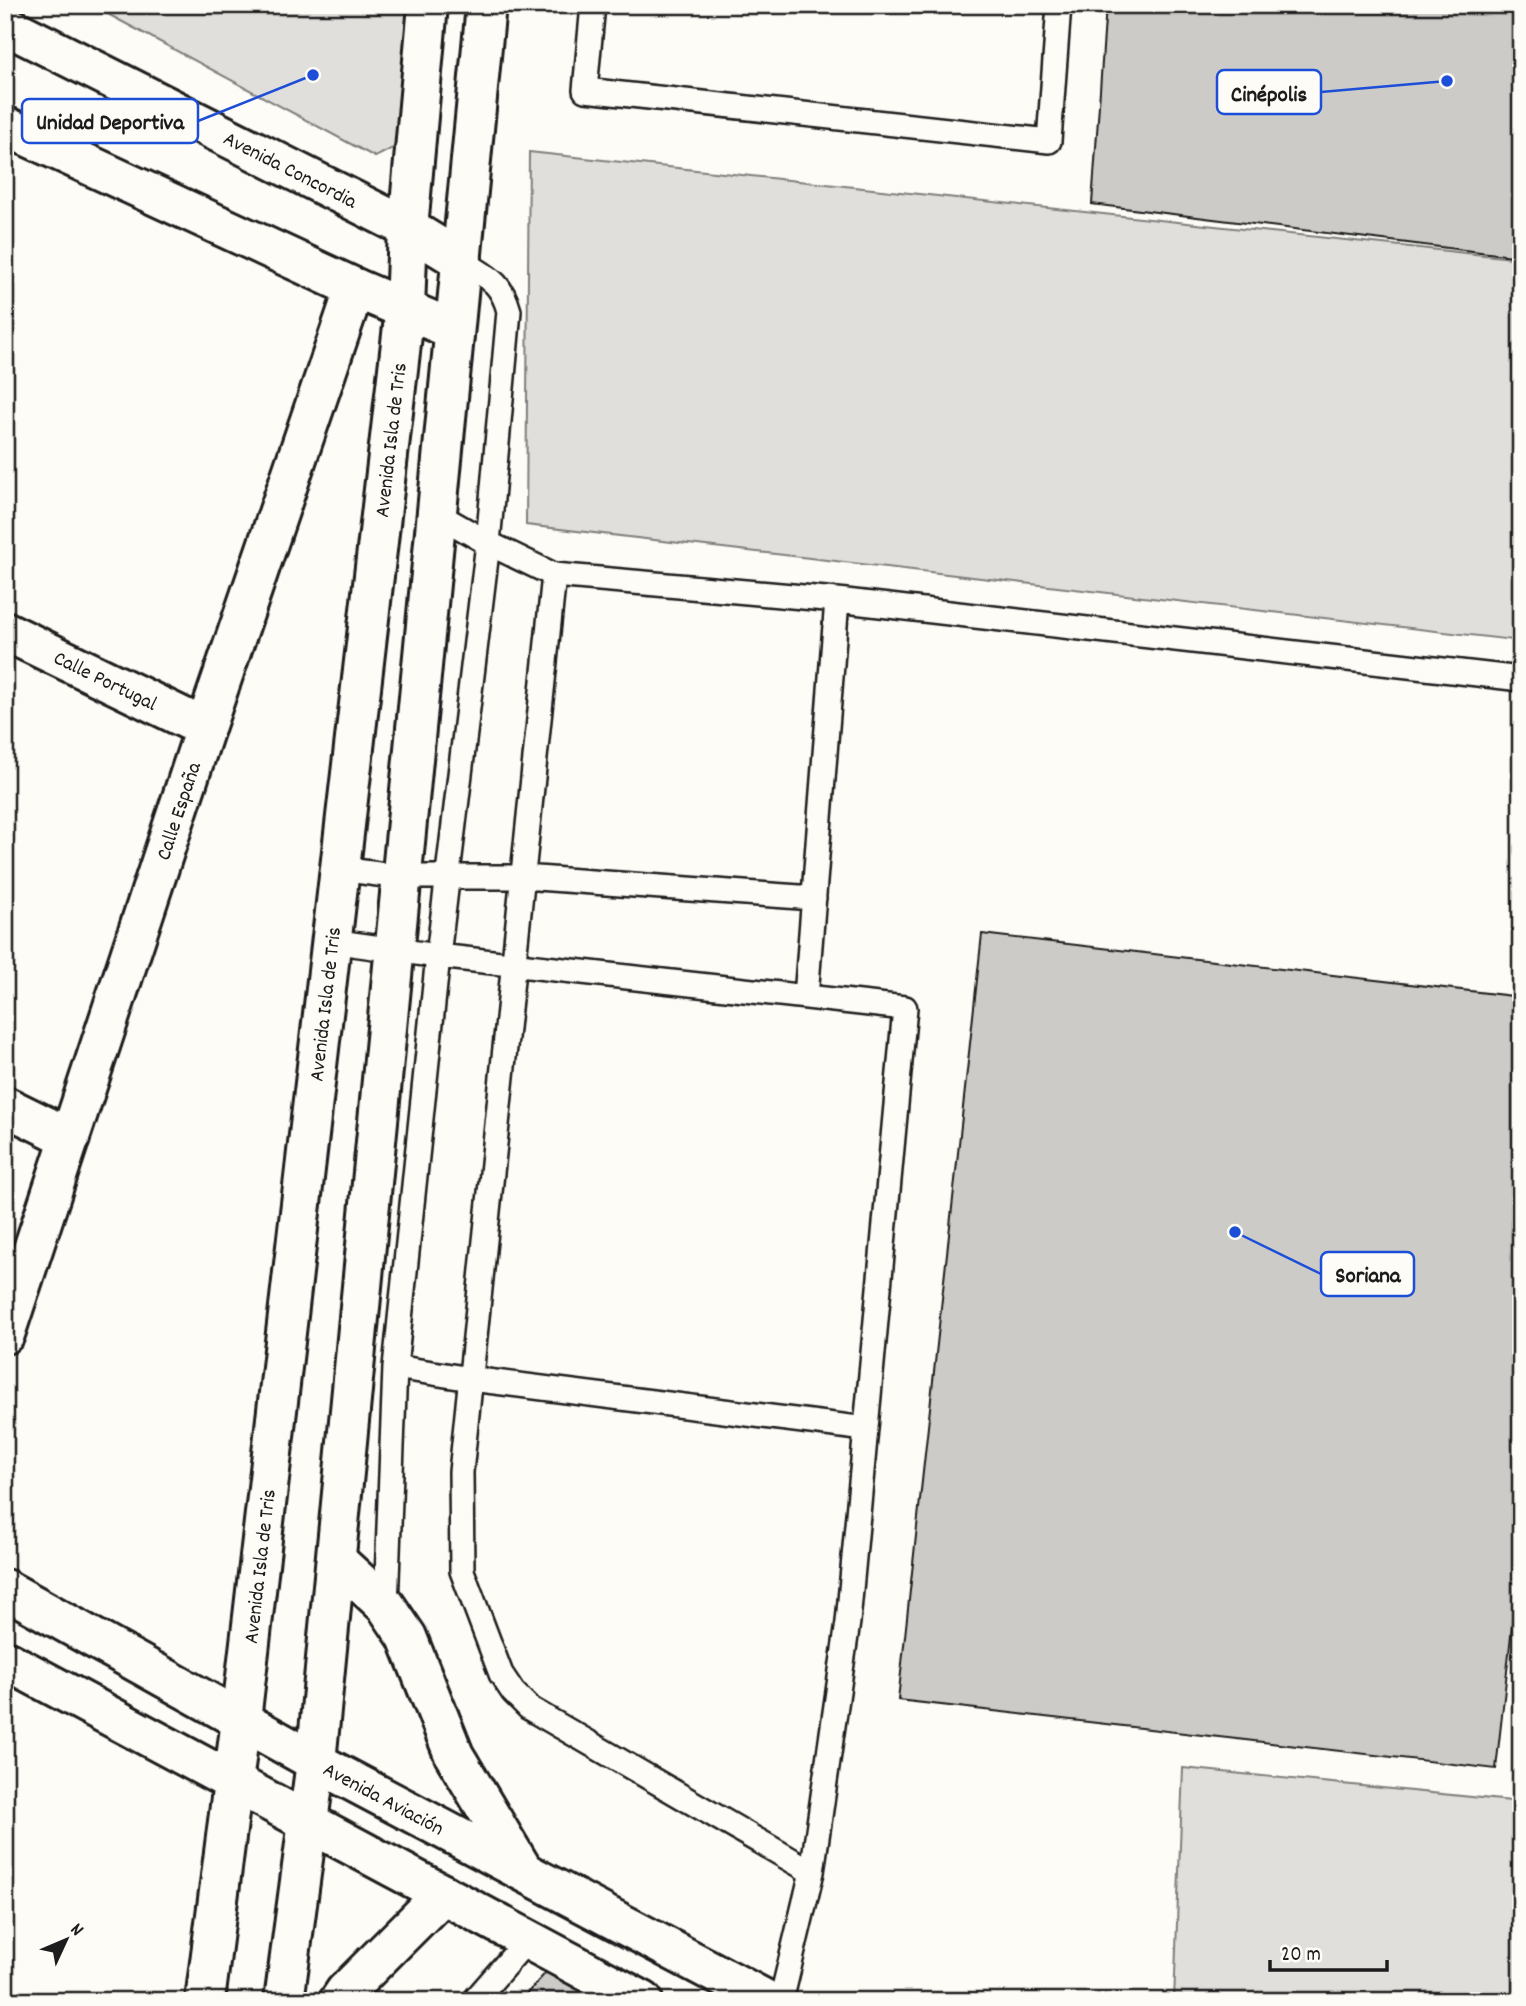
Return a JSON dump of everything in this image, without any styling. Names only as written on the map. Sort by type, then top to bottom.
[{"type":"main road","name":"Avenida Isla de Tris","points":[[205,2001],[241,1720],[405,309],[408,228],[428,5]]},
{"type":"main road","points":[[284,2001],[316,1762],[486,5]]},
{"type":"main road","name":"Avenida Concordia","points":[[5,25],[408,228],[462,261]]},
{"type":"main road","points":[[5,126],[355,288],[454,330]]},
{"type":"main road","name":"Calle España","points":[[5,1334],[205,727],[355,288]]},
{"type":"main road","name":"Calle Portugal","points":[[5,631],[205,727]]},
{"type":"main road","points":[[5,1106],[70,1138]]},
{"type":"main road","points":[[336,1560],[386,1606],[407,1637],[454,1755],[522,1869]]},
{"type":"main road","name":"Avenida Aviación","points":[[5,1589],[316,1762],[768,2001]]},
{"type":"main road","points":[[5,1660],[643,2001]]},
{"type":"main road","points":[[339,2001],[443,1894]]},
{"type":"lane","points":[[593,5],[584,90],[1049,141],[1059,5]]},
{"type":"lane","points":[[386,1606],[395,1367],[438,956],[488,543],[509,312],[504,294],[494,282],[462,261]]},
{"type":"lane","points":[[437,514],[488,543],[554,575],[836,600],[1521,679]]},
{"type":"lane","points":[[554,575],[461,1472],[462,1570],[501,1674],[513,1692],[529,1708],[812,1872]]},
{"type":"lane","points":[[806,997],[836,600]]},
{"type":"lane","points":[[340,869],[401,877],[523,877],[814,898]]},
{"type":"lane","points":[[331,941],[438,956],[905,1008],[848,1622],[812,1872],[781,2001]]},
{"type":"lane","points":[[367,1238],[408,1240]]},
{"type":"lane","points":[[395,1367],[471,1380],[866,1429]]},
{"type":"lane","points":[[474,2001],[527,1939]]},
{"type":"shaded area","points":[[91,5],[409,5],[397,146],[375,157]]},
{"type":"shaded area","points":[[529,152],[1521,259],[1521,641],[526,525]]},
{"type":"shaded area","points":[[1183,1768],[1521,1802],[1521,2001],[1174,2001]]},
{"type":"building","points":[[1106,5],[1521,5],[1521,257],[1092,204]]},
{"type":"building","points":[[982,934],[1521,997],[1521,1546],[1496,1769],[898,1700]]},
{"type":"building","points":[[549,1969],[596,2001],[520,2001]]},
{"type":"place","name":"Unidad Deportiva","points":[[313,75]]},
{"type":"place","name":"Cinépolis","points":[[1447,81]]},
{"type":"place","name":"Soriana","points":[[1235,1232]]}]
